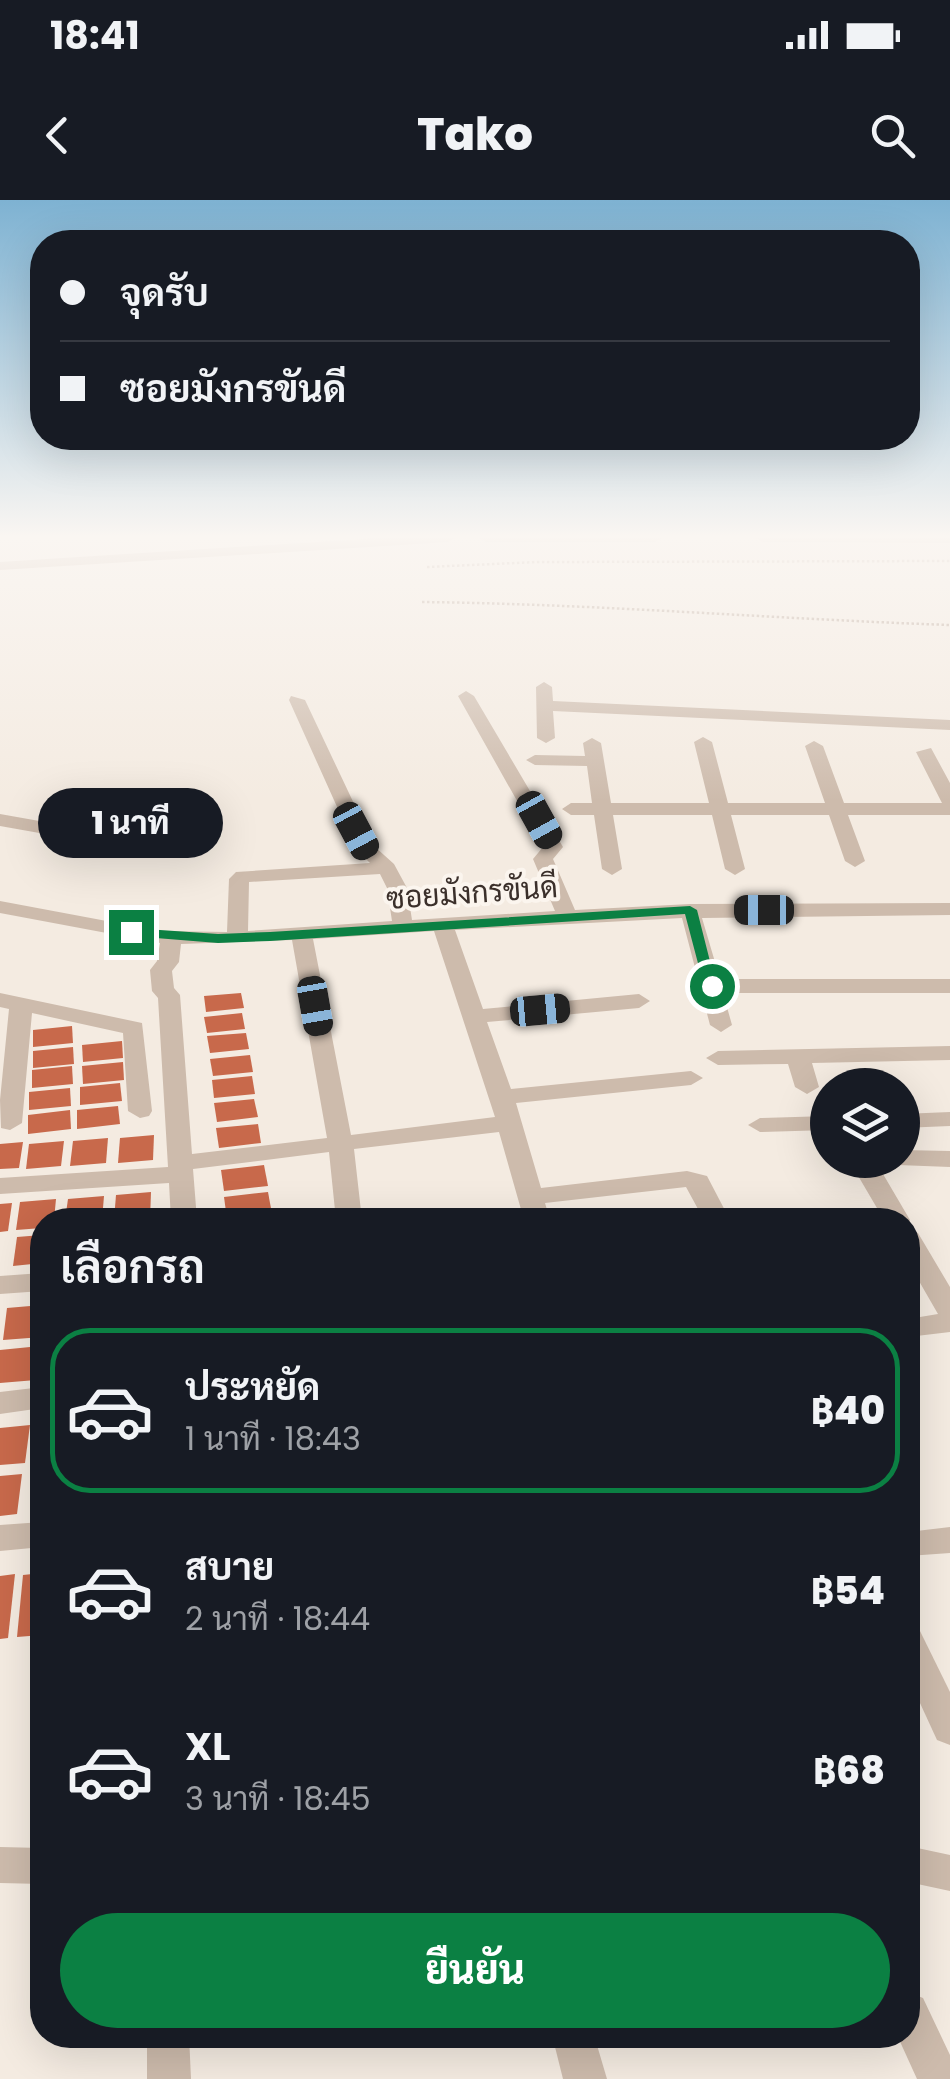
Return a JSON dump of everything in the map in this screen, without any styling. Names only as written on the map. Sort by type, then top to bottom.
[{"type":"street","points":[[544,688],[546,738]]},
{"type":"street","points":[[466,696],[554,848],[543,859],[568,916]]},
{"type":"street","points":[[297,700],[353,825],[366,849],[387,868],[397,888],[403,927]]},
{"type":"street","points":[[545,706],[950,725]]},
{"type":"street","points":[[703,742],[735,869]]},
{"type":"street","points":[[814,746],[855,861]]},
{"type":"street","points":[[535,760],[593,752],[612,869]]},
{"type":"street","points":[[571,808],[718,810],[950,805],[925,752]]},
{"type":"street","points":[[0,820],[180,852]]},
{"type":"street","points":[[237,938],[239,879],[244,876],[387,868]]},
{"type":"street","name":"ซอยมังกรขันดี","points":[[0,908],[172,937],[237,938],[690,910],[950,909]]},
{"type":"street","points":[[690,910],[721,1025]]},
{"type":"street","points":[[443,926],[502,1097],[534,1208]]},
{"type":"street","points":[[302,935],[341,1146],[348,1208]]},
{"type":"street","points":[[172,937],[168,962],[175,968],[176,990],[169,995],[184,1208]]},
{"type":"street","points":[[712,986],[950,986]]},
{"type":"street","points":[[475,1016],[639,1001]]},
{"type":"street","points":[[10,1123],[11,1002],[134,1028],[140,1111]]},
{"type":"street","points":[[718,1058],[950,1054]]},
{"type":"street","points":[[798,1057],[807,1086]]},
{"type":"street","points":[[502,1097],[691,1078]]},
{"type":"street","points":[[920,1121],[950,1120]]},
{"type":"street","points":[[0,1186],[182,1168],[509,1123]]},
{"type":"street","points":[[760,1125],[810,1124]]},
{"type":"street","points":[[920,1158],[950,1159]]},
{"type":"street","points":[[872,1178],[890,1208]]},
{"type":"street","points":[[539,1208],[687,1180],[698,1182],[711,1208]]},
{"type":"street","points":[[920,1259],[950,1312]]},
{"type":"street","points":[[0,1285],[30,1283]]},
{"type":"street","points":[[920,1326],[950,1322]]},
{"type":"street","points":[[0,1403],[30,1399]]},
{"type":"street","points":[[0,1538],[30,1536]]},
{"type":"street","points":[[920,1543],[950,1540]]},
{"type":"street","points":[[920,1666],[950,1729]]},
{"type":"street","points":[[0,1865],[30,1866]]},
{"type":"street","points":[[920,1867],[950,1873]]},
{"type":"street","points":[[920,2039],[939,2079]]},
{"type":"street","points":[[168,2048],[169,2079]]},
{"type":"street","points":[[577,2048],[585,2079]]},
{"type":"building","points":[[241,993],[244,1008],[206,1012],[204,996]]},
{"type":"building","points":[[242,1013],[245,1029],[207,1033],[204,1017]]},
{"type":"building","points":[[72,1026],[73,1043],[33,1047],[33,1030]]},
{"type":"building","points":[[246,1033],[249,1049],[210,1053],[207,1036]]},
{"type":"building","points":[[122,1041],[123,1058],[83,1062],[82,1045]]},
{"type":"building","points":[[73,1047],[74,1064],[33,1068],[33,1051]]},
{"type":"building","points":[[250,1055],[253,1072],[213,1076],[210,1059]]},
{"type":"building","points":[[123,1062],[124,1080],[83,1084],[82,1066]]},
{"type":"building","points":[[72,1066],[73,1084],[32,1088],[32,1070]]},
{"type":"building","points":[[252,1076],[255,1094],[214,1098],[212,1080]]},
{"type":"building","points":[[120,1083],[122,1101],[80,1105],[80,1087]]},
{"type":"building","points":[[70,1088],[71,1106],[29,1110],[29,1092]]},
{"type":"building","points":[[254,1099],[258,1117],[217,1122],[214,1103]]},
{"type":"building","points":[[118,1106],[120,1124],[77,1129],[77,1110]]},
{"type":"building","points":[[70,1110],[71,1129],[28,1134],[28,1115]]},
{"type":"building","points":[[258,1124],[261,1143],[219,1148],[216,1128]]},
{"type":"building","points":[[154,1135],[153,1160],[118,1163],[120,1138]]},
{"type":"building","points":[[108,1138],[106,1163],[70,1166],[73,1141]]},
{"type":"building","points":[[64,1141],[61,1166],[26,1169],[29,1144]]},
{"type":"building","points":[[23,1142],[19,1168],[0,1169],[0,1144]]},
{"type":"building","points":[[264,1165],[268,1186],[224,1191],[221,1170]]},
{"type":"building","points":[[151,1192],[150,1208],[115,1208],[116,1195]]},
{"type":"building","points":[[268,1192],[271,1208],[226,1208],[224,1197]]},
{"type":"building","points":[[104,1196],[103,1208],[67,1208],[68,1199]]},
{"type":"building","points":[[56,1199],[55,1208],[30,1208],[30,1229],[16,1230],[20,1202]]},
{"type":"building","points":[[12,1203],[8,1231],[0,1232],[0,1204]]},
{"type":"building","points":[[30,1236],[30,1264],[13,1266],[17,1237]]},
{"type":"building","points":[[30,1306],[30,1338],[3,1340],[7,1308]]},
{"type":"building","points":[[30,1347],[30,1380],[0,1383],[0,1350]]},
{"type":"building","points":[[30,1425],[25,1463],[0,1465],[0,1428]]},
{"type":"building","points":[[22,1474],[17,1514],[0,1516],[0,1476]]},
{"type":"building","points":[[15,1574],[8,1638],[0,1639],[0,1576]]},
{"type":"building","points":[[30,1574],[30,1636],[17,1637],[23,1575]]},
{"type":"route","points":[[131,932],[218,938],[270,936],[690,910],[712,986]]}]
